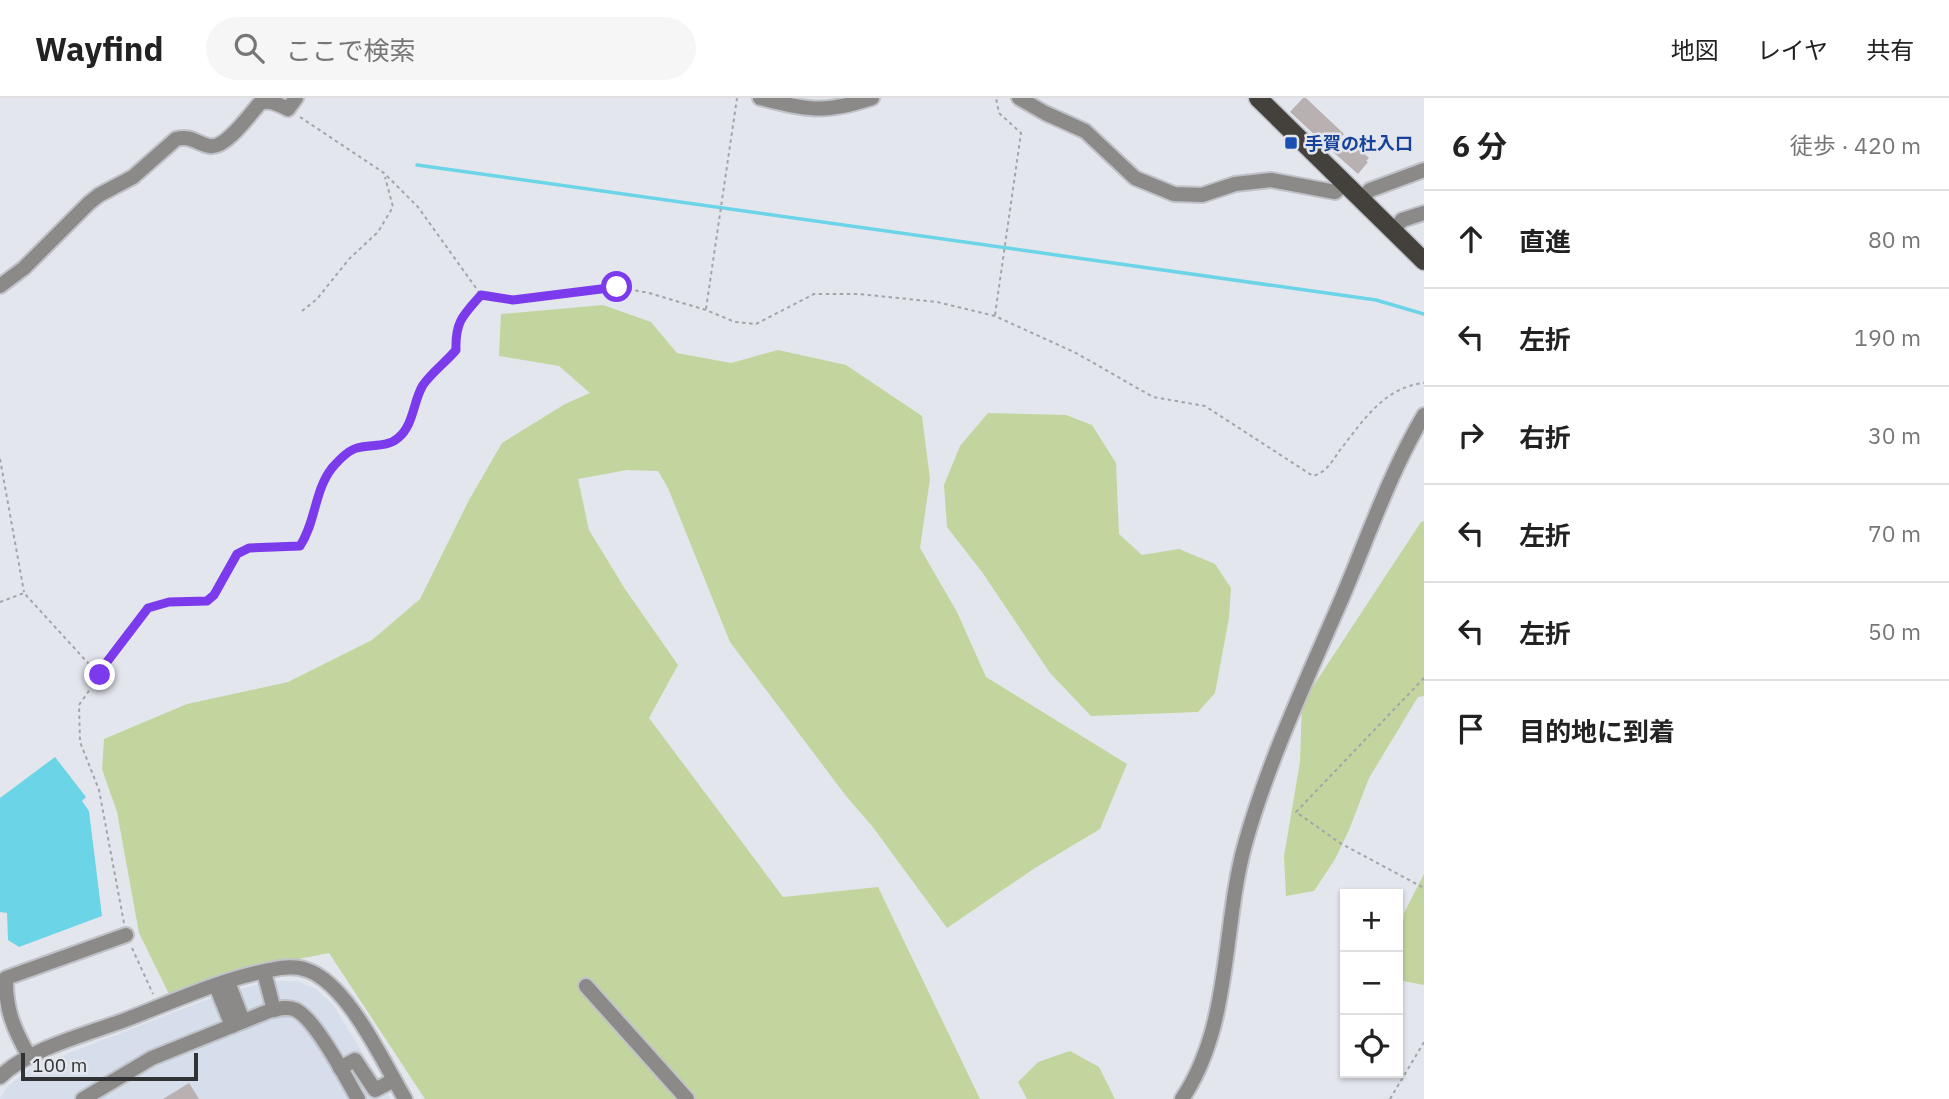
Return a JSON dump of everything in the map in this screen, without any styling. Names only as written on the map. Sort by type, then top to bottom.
[{"type":"main road","points":[[1258,98],[1424,261]]},
{"type":"street","points":[[760,98],[804,109],[824,110],[872,98]]},
{"type":"street","points":[[1019,98],[1085,131],[1135,178],[1174,194],[1202,195],[1235,184],[1271,180],[1335,192],[1345,183]]},
{"type":"street","points":[[0,286],[24,268],[89,203],[134,177],[176,139],[185,136],[209,146],[218,146],[228,140],[260,103],[266,101],[292,104]]},
{"type":"street","points":[[1361,199],[1370,190],[1424,170]]},
{"type":"street","points":[[1394,230],[1402,220],[1424,213]]},
{"type":"street","points":[[1182,1099],[1211,1032],[1244,848],[1267,776],[1394,475],[1424,415]]},
{"type":"street","points":[[29,1056],[13,1028],[7,1008],[6,978],[126,935]]},
{"type":"street","points":[[0,1077],[29,1056],[159,1007],[222,984],[264,972],[296,967],[307,970],[338,990],[405,1099]]},
{"type":"street","points":[[264,972],[274,1010]]},
{"type":"street","points":[[222,984],[237,1024]]},
{"type":"street","points":[[586,986],[687,1099]]},
{"type":"street","points":[[83,1099],[152,1058],[285,1007],[302,1014],[313,1025],[358,1099]]},
{"type":"street","points":[[340,1069],[356,1061],[375,1090],[394,1080]]},
{"type":"path","points":[[706,310],[737,98]]},
{"type":"path","points":[[995,316],[1021,133],[999,113],[996,98]]},
{"type":"path","points":[[292,104],[384,173],[418,206],[481,295],[513,300],[617,287],[649,293],[706,310],[735,322],[756,324],[814,294],[859,294],[937,302],[995,316],[1076,353],[1153,397],[1205,405],[1313,476],[1323,473],[1360,424],[1391,392],[1424,383]]},
{"type":"path","points":[[302,311],[317,299],[349,259],[378,232],[393,207],[384,173]]},
{"type":"path","points":[[159,1007],[126,935],[99,790],[80,742],[79,705],[103,667],[148,608],[169,602],[207,601],[214,595],[237,554],[249,548],[300,546],[309,534],[322,483],[334,466],[355,448],[382,445],[399,438],[415,412],[420,390],[425,382],[456,350],[455,330],[481,295]]},
{"type":"path","points":[[0,459],[24,593],[100,675]]},
{"type":"path","points":[[0,602],[24,593]]},
{"type":"path","points":[[1424,678],[1296,811],[1340,843],[1424,888]]},
{"type":"path","points":[[1390,1099],[1424,1042]]},
{"type":"shaded area","points":[[270,981],[297,981],[316,989],[333,1005],[391,1099],[0,1099],[8,1086],[31,1068],[216,996]]},
{"type":"green space","points":[[603,305],[651,322],[677,353],[731,363],[778,350],[846,365],[922,416],[930,479],[920,548],[957,612],[986,677],[1127,764],[1100,829],[1035,868],[947,928],[730,642],[668,488],[658,471],[627,470],[578,479],[589,530],[625,589],[678,665],[649,718],[783,897],[878,887],[980,1099],[425,1099],[329,953],[258,967],[170,996],[139,933],[117,812],[102,769],[104,739],[187,704],[288,682],[372,640],[420,599],[469,500],[502,443],[565,404],[590,393],[559,366],[499,356],[501,314]]},
{"type":"green space","points":[[988,413],[1066,415],[1092,425],[1116,463],[1119,534],[1142,555],[1179,549],[1215,564],[1231,588],[1229,618],[1215,693],[1198,712],[1091,716],[1050,673],[982,572],[947,527],[944,485],[960,446]]},
{"type":"green space","points":[[1424,521],[1424,696],[1418,697],[1369,778],[1335,859],[1314,891],[1286,896],[1284,856],[1300,762],[1302,703]]},
{"type":"green space","points":[[1424,874],[1424,985],[1403,981],[1404,913]]},
{"type":"green space","points":[[1070,1051],[1099,1067],[1115,1099],[1027,1099],[1018,1082],[1038,1062]]},
{"type":"water","points":[[55,757],[86,797],[82,801],[89,811],[102,916],[19,947],[8,940],[7,913],[0,912],[0,798]]},
{"type":"building","points":[[1303,98],[1344,134],[1335,144],[1333,142],[1328,147],[1290,112]]},
{"type":"building","points":[[1345,136],[1369,158],[1358,174],[1332,151]]},
{"type":"building","points":[[189,1083],[199,1099],[163,1099]]},
{"type":"waterway","points":[[417,165],[1376,300],[1424,314]]},
{"type":"place","name":"手賀の杜入口","points":[[1291,143]]},
{"type":"route","points":[[100,675],[103,667],[148,608],[169,602],[207,601],[214,595],[237,554],[249,548],[300,546],[309,534],[322,483],[334,466],[355,448],[382,445],[399,438],[415,412],[420,390],[425,382],[456,350],[455,330],[481,295],[513,300],[617,287]]}]
